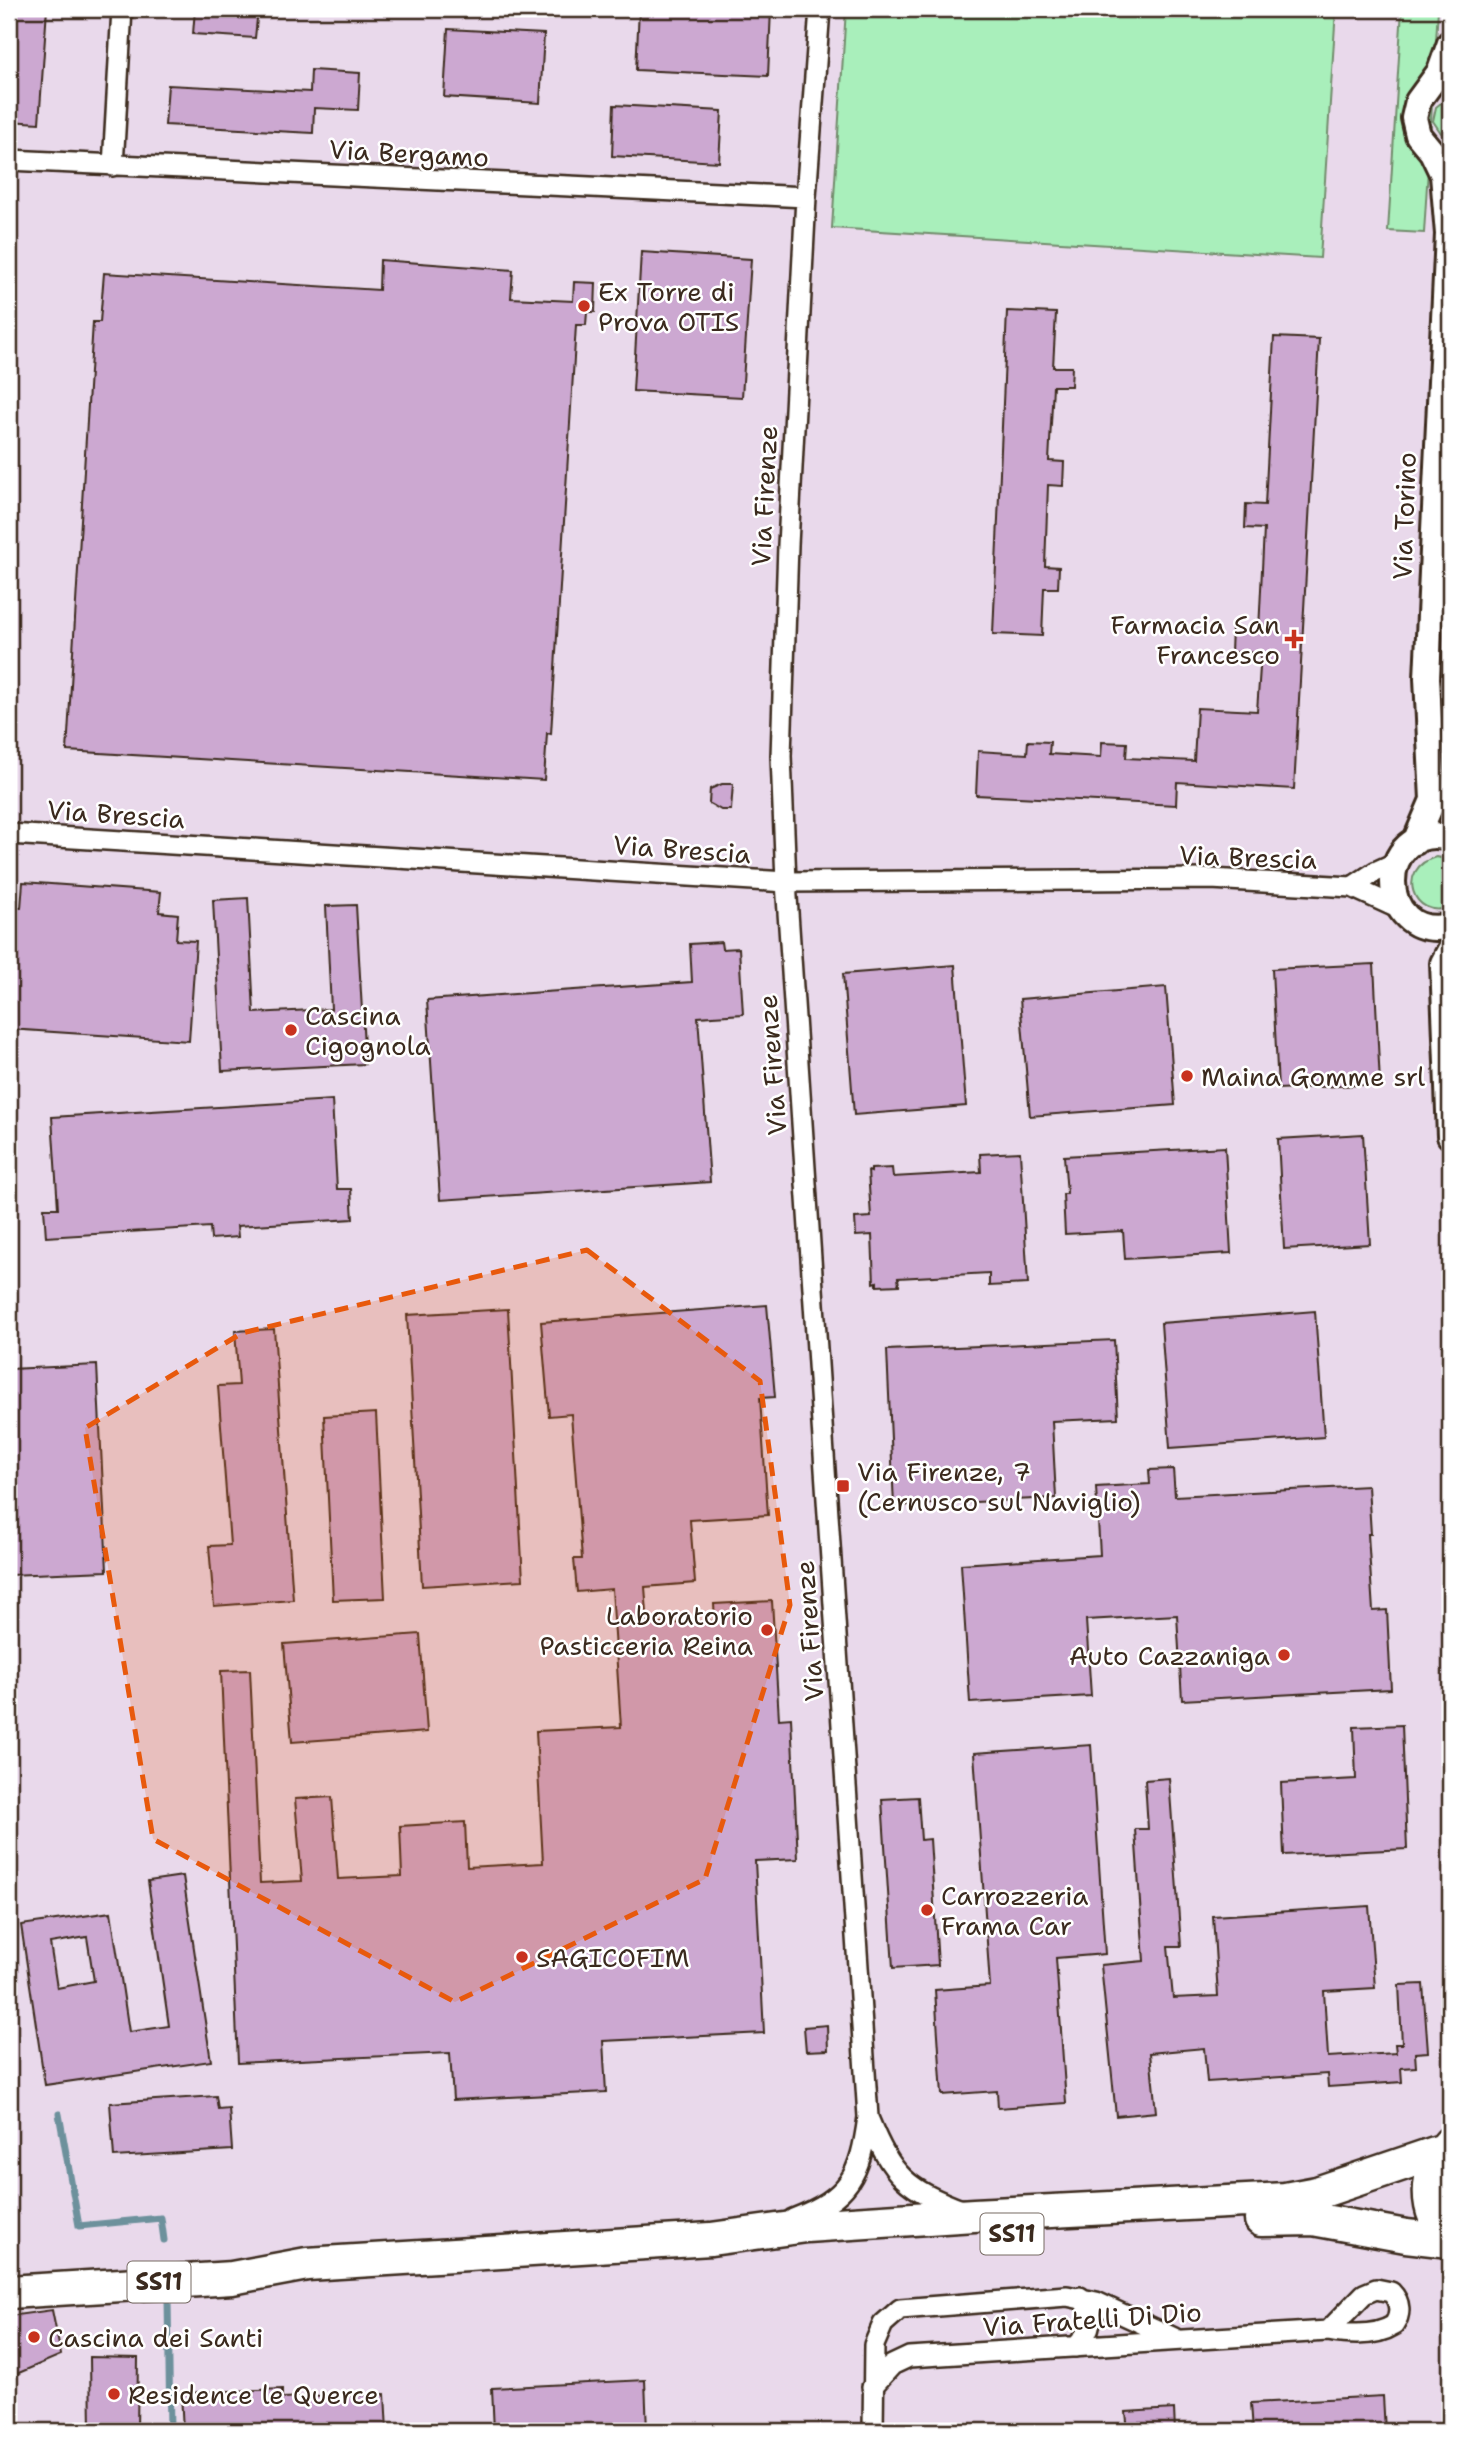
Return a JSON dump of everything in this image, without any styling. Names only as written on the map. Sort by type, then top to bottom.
[{"type":"main road","name":"SS11","points":[[711,2239],[765,2230],[975,2215],[1285,2199],[1317,2193],[1447,2147]]},
{"type":"main road","name":"SS11","points":[[1447,2147],[1432,2173],[1429,2194],[1434,2216],[1450,2240]]},
{"type":"main road","name":"SS11","points":[[9,2292],[232,2278],[307,2264],[711,2239],[848,2243],[1297,2218],[1330,2221],[1406,2236],[1450,2240]]},
{"type":"main road","name":"SS11","points":[[9,2270],[231,2259],[307,2264]]},
{"type":"street","points":[[113,166],[122,9]]},
{"type":"street","name":"Via Firenze","points":[[765,2230],[821,2208],[843,2189],[863,2154],[868,2118],[786,882],[781,743],[806,197],[820,9]]},
{"type":"street","name":"Via Torino","points":[[1396,862],[1405,849],[1415,842],[1433,800],[1427,678],[1449,230],[1444,181],[1439,166],[1440,151],[1418,135],[1414,118],[1418,101],[1439,84],[1450,43]]},
{"type":"street","name":"Via Bergamo","points":[[9,160],[806,197]]},
{"type":"street","name":"Via Torino","points":[[1433,800],[1450,830]]},
{"type":"street","name":"Via Brescia","points":[[9,834],[786,882],[1211,879],[1352,887],[1408,916]]},
{"type":"street","points":[[1415,842],[1436,836],[1450,838]]},
{"type":"street","points":[[1396,862],[1392,890],[1408,916],[1447,956],[1450,1136]]},
{"type":"street","name":"Via Brescia","points":[[1352,887],[1396,862]]},
{"type":"street","points":[[1408,916],[1436,928],[1450,926]]},
{"type":"street","name":"Via Firenze","points":[[868,2118],[882,2151],[898,2174],[938,2201],[975,2215]]},
{"type":"street","name":"Via Fratelli Di Dio","points":[[873,2431],[873,2351],[883,2324],[900,2309],[1080,2297],[1178,2340]]},
{"type":"street","name":"Via Fratelli Di Dio","points":[[1076,2347],[1085,2338],[1091,2317],[1088,2306],[1080,2297]]},
{"type":"street","name":"Via Fratelli Di Dio","points":[[872,2387],[886,2369],[909,2357],[1328,2331]]},
{"type":"highlighted area","points":[[587,1250],[760,1381],[790,1605],[705,1879],[455,2002],[153,1839],[85,1428],[242,1333]]},
{"type":"shaded area","points":[[9,9],[846,9],[833,228],[1320,257],[1336,9],[1402,9],[1388,230],[1423,233],[1438,9],[1450,9],[1450,2431],[9,2431]]},
{"type":"green space","points":[[846,9],[1336,9],[1320,258],[832,228]]},
{"type":"green space","points":[[1402,9],[1438,9],[1424,233],[1388,231]]},
{"type":"green space","points":[[1450,99],[1450,136],[1441,133],[1433,121],[1436,107]]},
{"type":"green space","points":[[1436,857],[1450,860],[1450,907],[1437,909],[1426,907],[1418,900],[1412,881],[1423,863]]},
{"type":"building","points":[[9,9],[47,9],[39,123],[9,121]]},
{"type":"building","points":[[195,9],[258,9],[255,38],[193,34]]},
{"type":"building","points":[[639,9],[771,9],[768,76],[636,70]]},
{"type":"building","points":[[448,29],[544,34],[540,103],[444,97]]},
{"type":"building","points":[[311,70],[360,73],[358,110],[314,108],[313,133],[165,125],[168,85],[310,92]]},
{"type":"building","points":[[614,105],[722,111],[719,162],[612,156]]},
{"type":"building","points":[[641,252],[751,259],[742,397],[633,391]]},
{"type":"building","points":[[380,260],[513,270],[511,298],[573,301],[574,282],[596,283],[595,312],[587,312],[586,325],[576,325],[551,734],[547,733],[544,780],[67,751],[93,322],[100,322],[104,273],[379,290]]},
{"type":"building","points":[[1007,311],[1056,313],[1053,367],[1072,367],[1071,386],[1053,386],[1049,461],[1064,462],[1063,486],[1048,485],[1045,566],[1059,567],[1058,588],[1044,588],[1042,636],[993,634]]},
{"type":"building","points":[[1274,337],[1319,339],[1294,789],[1177,782],[1176,805],[976,795],[978,751],[1027,754],[1028,741],[1050,742],[1049,754],[1101,757],[1102,742],[1127,743],[1126,758],[1194,761],[1197,708],[1257,711],[1261,653],[1231,652],[1232,628],[1259,630],[1264,529],[1245,528],[1246,504],[1265,505]]},
{"type":"building","points":[[722,784],[733,784],[731,810],[721,810],[709,803],[710,789]]},
{"type":"building","points":[[23,882],[161,892],[159,912],[178,914],[176,940],[196,941],[189,1041],[9,1029],[9,907],[21,908]]},
{"type":"building","points":[[248,898],[254,1013],[331,1009],[326,906],[356,905],[365,1064],[222,1071],[213,900]]},
{"type":"building","points":[[721,942],[722,949],[739,948],[743,1014],[698,1017],[710,1182],[440,1200],[427,1000],[692,982],[690,944]]},
{"type":"building","points":[[1374,964],[1380,1084],[1278,1089],[1272,969]]},
{"type":"building","points":[[955,965],[966,1106],[854,1115],[843,974]]},
{"type":"building","points":[[1166,987],[1175,1105],[1030,1116],[1020,999]]},
{"type":"building","points":[[332,1100],[337,1189],[351,1189],[353,1219],[237,1226],[238,1237],[211,1239],[210,1227],[46,1237],[44,1208],[58,1208],[52,1117]]},
{"type":"building","points":[[1363,1134],[1370,1244],[1284,1249],[1278,1139]]},
{"type":"building","points":[[1225,1147],[1231,1253],[1125,1259],[1123,1231],[1065,1234],[1063,1194],[1067,1194],[1064,1156]]},
{"type":"building","points":[[1020,1152],[1028,1284],[989,1286],[989,1273],[898,1278],[899,1285],[877,1286],[877,1282],[874,1283],[872,1235],[856,1236],[855,1218],[871,1217],[868,1171],[892,1168],[893,1177],[981,1172],[980,1154]]},
{"type":"building","name":"SAGICOFIM","points":[[767,1305],[775,1397],[760,1398],[768,1515],[690,1520],[695,1583],[645,1587],[648,1625],[715,1621],[714,1604],[772,1601],[779,1719],[791,1718],[798,1859],[755,1861],[764,2033],[603,2041],[606,2092],[453,2100],[450,2053],[238,2063],[221,1671],[250,1670],[260,1883],[302,1881],[295,1799],[332,1797],[338,1879],[402,1876],[400,1826],[465,1822],[467,1867],[543,1863],[536,1731],[621,1727],[612,1589],[577,1592],[574,1559],[582,1559],[571,1414],[549,1416],[541,1322]]},
{"type":"building","points":[[508,1309],[523,1580],[422,1586],[407,1315]]},
{"type":"building","points":[[1315,1311],[1324,1437],[1170,1448],[1161,1323]]},
{"type":"building","points":[[274,1329],[293,1600],[214,1606],[209,1546],[230,1545],[218,1386],[239,1385],[235,1331]]},
{"type":"building","points":[[1114,1340],[1118,1418],[1052,1421],[1056,1498],[894,1506],[887,1350]]},
{"type":"building","points":[[97,1365],[107,1571],[9,1575],[9,1369]]},
{"type":"building","points":[[376,1413],[385,1598],[333,1600],[324,1416]]},
{"type":"building","points":[[1173,1469],[1175,1496],[1368,1486],[1373,1611],[1387,1610],[1391,1689],[1182,1700],[1177,1615],[1086,1620],[1091,1696],[970,1703],[961,1564],[1100,1555],[1096,1487],[1150,1484],[1149,1470]]},
{"type":"building","points":[[420,1634],[427,1732],[292,1742],[284,1644]]},
{"type":"building","points":[[1402,1725],[1407,1849],[1284,1855],[1281,1783],[1356,1779],[1354,1727]]},
{"type":"building","points":[[1091,1745],[1105,1954],[1056,1958],[1066,2103],[998,2108],[997,2091],[942,2095],[935,1990],[990,1986],[974,1753]]},
{"type":"building","points":[[1169,1778],[1181,1946],[1168,1946],[1173,1998],[1218,1996],[1213,1916],[1369,1906],[1375,1988],[1324,1991],[1328,2057],[1396,2053],[1395,2044],[1402,2044],[1399,1985],[1423,1984],[1428,2052],[1415,2053],[1416,2067],[1401,2068],[1402,2082],[1328,2087],[1327,2074],[1207,2082],[1204,2048],[1150,2053],[1156,2112],[1116,2116],[1101,1965],[1144,1961],[1135,1829],[1148,1829],[1145,1780]]},
{"type":"building","points":[[918,1797],[921,1840],[930,1839],[938,1965],[893,1968],[882,1799]]},
{"type":"building","points":[[183,1876],[211,2061],[45,2085],[21,1925],[111,1912],[129,2032],[169,2026],[148,1881]],"holes":[[[87,1937],[94,1981],[57,1988],[50,1943]]]},
{"type":"building","points":[[827,2025],[828,2050],[806,2051],[804,2027]]},
{"type":"building","points":[[216,2096],[218,2109],[229,2108],[232,2150],[114,2157],[110,2103]]},
{"type":"building","points":[[52,2310],[61,2355],[14,2375],[9,2350],[9,2316]]},
{"type":"building","name":"Residence le Querce","points":[[90,2357],[138,2358],[137,2431],[91,2431]]},
{"type":"building","points":[[645,2380],[647,2431],[494,2431],[492,2388]]},
{"type":"building","points":[[282,2389],[282,2398],[385,2394],[387,2431],[183,2431],[181,2393]]},
{"type":"building","points":[[1383,2396],[1385,2431],[1253,2431],[1251,2403]]},
{"type":"building","points":[[1174,2409],[1175,2431],[1128,2431],[1126,2412]]},
{"type":"waterway","points":[[59,2114],[79,2226],[161,2218],[164,2240]]},
{"type":"waterway","points":[[168,2299],[170,2431]]},
{"type":"place","name":"Ex Torre di Prova OTIS","points":[[584,306]]},
{"type":"place","name":"Farmacia San Francesco","points":[[1294,639]]},
{"type":"place","name":"Cascina Cigognola","points":[[291,1030]]},
{"type":"place","name":"Maina Gomme srl","points":[[1187,1076]]},
{"type":"place","name":"Via Firenze, 7 (Cernusco sul Naviglio)","points":[[843,1486]]},
{"type":"place","name":"Laboratorio Pasticceria Reina","points":[[767,1630]]},
{"type":"place","name":"Auto Cazzaniga","points":[[1284,1655]]},
{"type":"place","name":"Carrozzeria Frama Car","points":[[927,1910]]},
{"type":"place","name":"SAGICOFIM","points":[[522,1957]]},
{"type":"place","name":"Cascina dei Santi","points":[[34,2337]]},
{"type":"place","name":"Residence le Querce","points":[[114,2394]]}]
